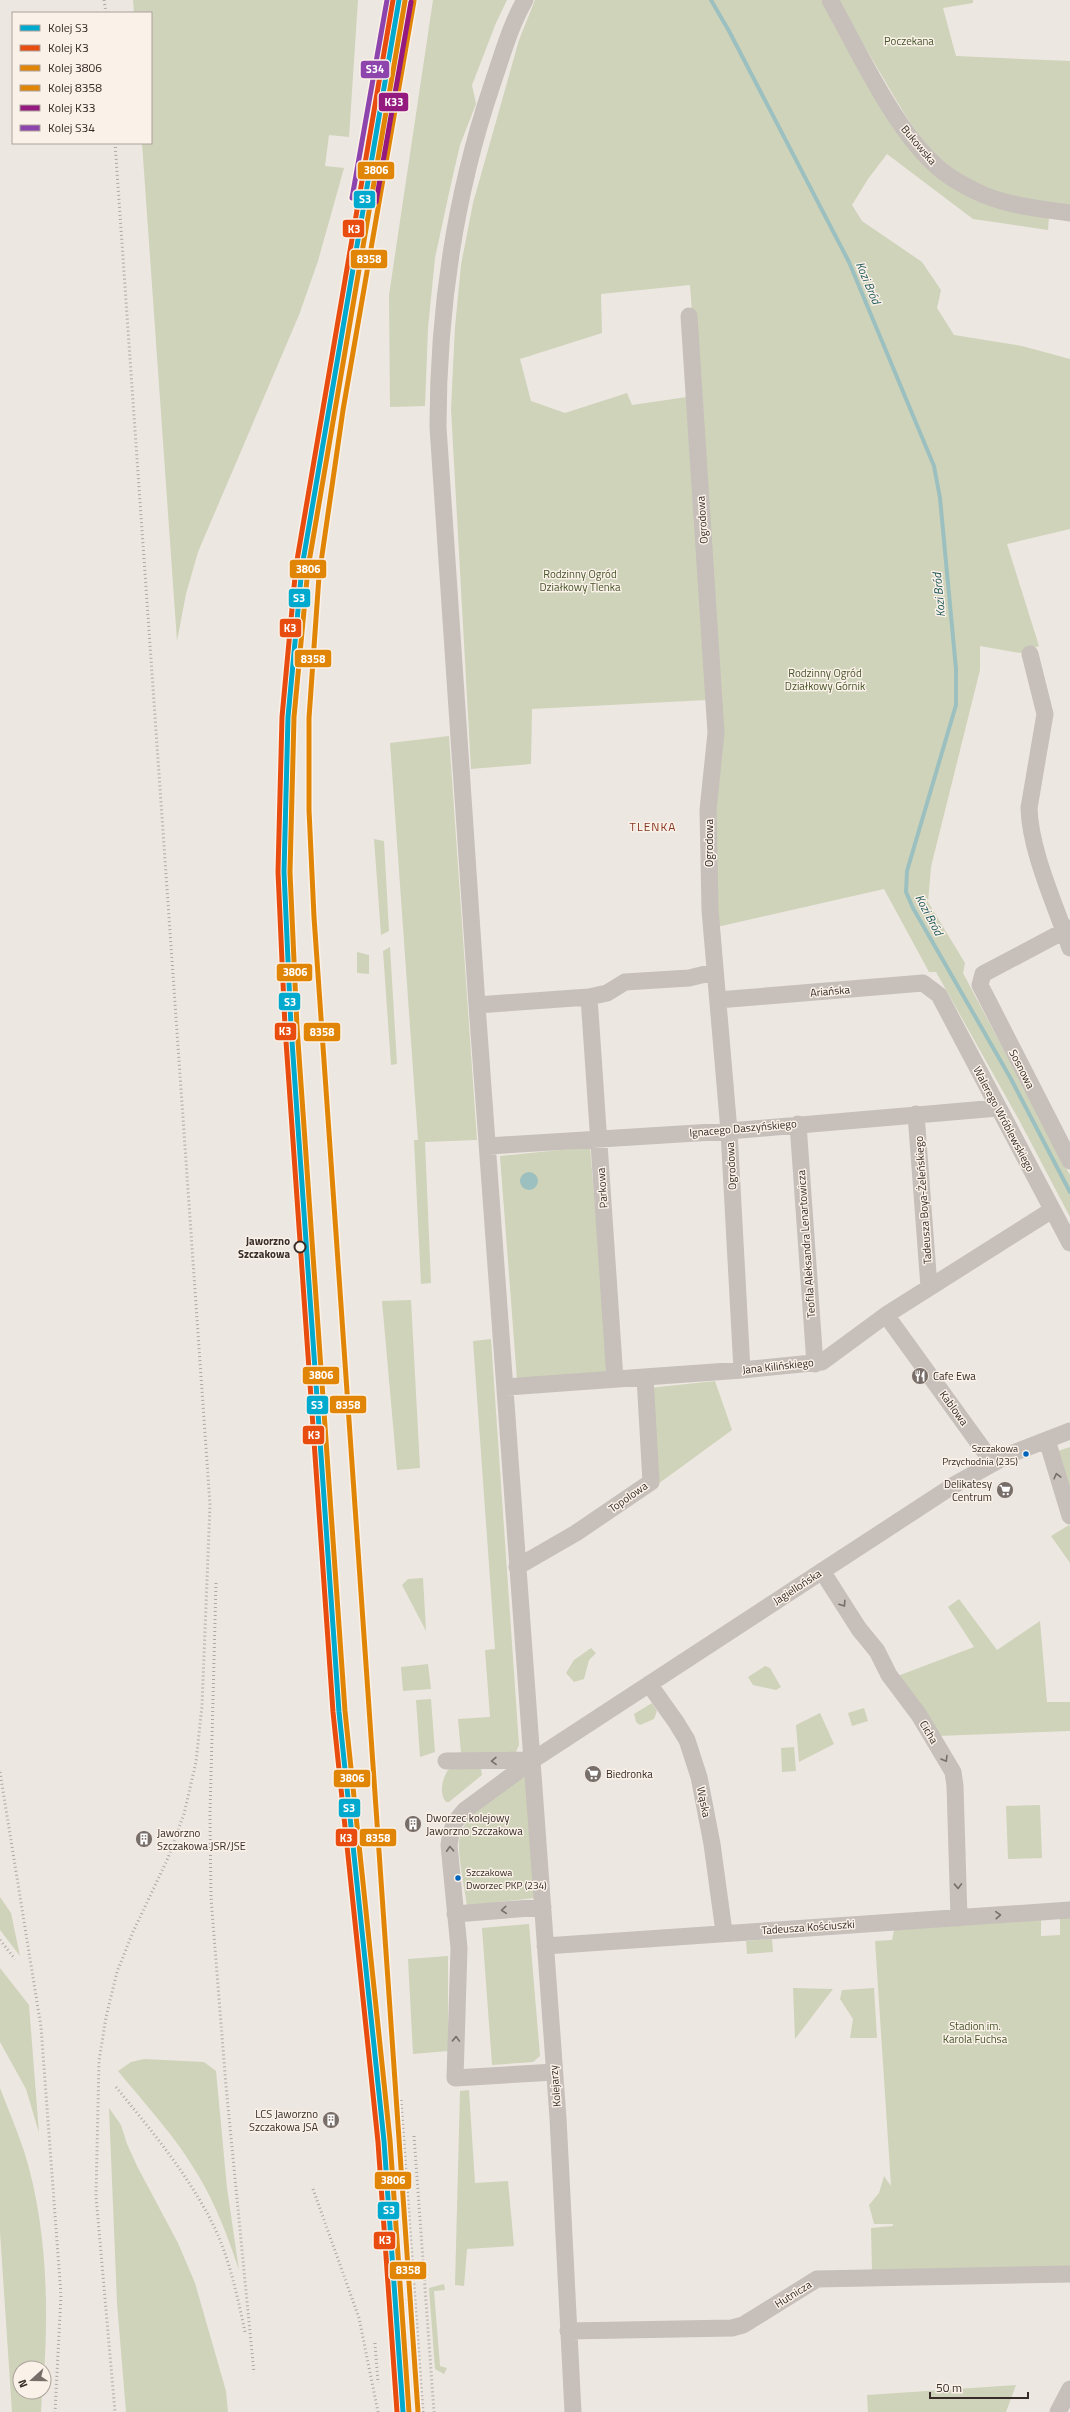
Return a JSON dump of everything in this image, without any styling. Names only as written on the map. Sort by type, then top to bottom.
[{"type":"street","name":"Kolejarzy","points":[[526,0],[508,39],[483,112],[461,195],[449,262],[438,387],[440,472],[506,1387],[517,1567],[533,1760],[554,2072],[573,2412]]},
{"type":"street","name":"Bukowska","points":[[830,0],[898,118],[919,148],[933,164],[960,183],[986,196],[1022,206],[1070,213]]},
{"type":"street","name":"Ogrodowa","points":[[689,316],[716,734],[708,810],[710,910],[729,1131],[742,1370]]},
{"type":"street","points":[[1030,654],[1045,714],[1029,808],[1030,822],[1033,841],[1067,929],[1070,948]]},
{"type":"street","name":"Sosnowa","points":[[1067,929],[982,974],[980,985],[1070,1162]]},
{"type":"street","name":"Ariańska","points":[[589,997],[607,993],[625,982],[689,978],[716,986],[923,983],[939,995]]},
{"type":"street","name":"Walerego Wróblewskiego","points":[[939,995],[1070,1243]]},
{"type":"street","points":[[478,1005],[589,997]]},
{"type":"street","name":"Parkowa","points":[[589,997],[615,1379]]},
{"type":"street","name":"Ignacego Daszyńskiego","points":[[488,1146],[729,1131],[998,1108]]},
{"type":"street","name":"Tadeusza Boya-Żeleńskiego","points":[[916,1114],[929,1287]]},
{"type":"street","name":"Teofila Aleksandra Lenartowicza","points":[[798,1124],[814,1364]]},
{"type":"street","name":"Jana Kilińskiego","points":[[506,1387],[742,1370],[822,1362],[886,1314],[1052,1210]]},
{"type":"street","name":"Kablowa","points":[[886,1314],[993,1462]]},
{"type":"street","name":"Topolowa","points":[[517,1567],[576,1533],[651,1482],[645,1377]]},
{"type":"street","name":"Jagiellońska","points":[[554,2072],[455,2078],[459,1948],[449,1845],[455,1822],[476,1800],[533,1760],[954,1485],[993,1462],[1070,1431]]},
{"type":"street","points":[[1047,1440],[1070,1516]]},
{"type":"street","name":"Cicha","points":[[822,1571],[860,1629],[877,1651],[889,1675],[915,1708],[953,1772],[955,1786],[959,1918]]},
{"type":"street","name":"Wąska","points":[[649,1684],[687,1740],[699,1777],[712,1844],[724,1932]]},
{"type":"street","points":[[446,1761],[533,1760]]},
{"type":"street","points":[[455,1914],[543,1907]]},
{"type":"street","name":"Tadeusza Kościuszki","points":[[545,1946],[724,1932],[1070,1910]]},
{"type":"street","name":"Hutnicza","points":[[568,2331],[732,2328],[743,2325],[817,2279],[1070,2274]]},
{"type":"street","points":[[1058,2412],[1070,2389]]},
{"type":"green space","points":[[133,0],[358,0],[349,137],[329,135],[325,166],[344,168],[318,261],[299,315],[198,552],[186,594],[177,641],[142,144],[152,144],[152,12],[134,12]]},
{"type":"green space","points":[[433,0],[507,0],[496,23],[472,85],[476,104],[460,145],[435,258],[428,328],[425,406],[390,407],[389,295]]},
{"type":"green space","points":[[535,0],[821,0],[865,78],[915,155],[1049,217],[1048,230],[973,219],[887,154],[868,179],[852,205],[862,221],[922,262],[941,290],[937,308],[954,335],[1022,346],[1070,359],[1070,529],[1007,544],[1039,646],[1020,653],[980,646],[980,670],[931,867],[928,902],[965,963],[963,973],[1070,1175],[1070,1217],[1019,1120],[936,972],[929,972],[884,889],[717,927],[698,395],[690,285],[601,294],[602,333],[520,359],[531,401],[565,413],[627,393],[632,405],[687,397],[707,700],[532,709],[531,764],[471,769],[451,409],[455,327],[461,265],[473,203],[519,40]]},
{"type":"green space","name":"Poczekana","points":[[838,0],[973,0],[973,3],[943,8],[956,56],[1070,61],[1070,207],[1021,199],[993,191],[956,172],[942,160],[928,146],[906,116]]},
{"type":"green space","points":[[449,736],[477,1140],[425,1142],[431,1283],[421,1284],[414,1140],[418,1140],[390,743]]},
{"type":"green space","points":[[374,839],[384,841],[389,931],[381,935]]},
{"type":"green space","points":[[390,947],[397,1064],[391,1065],[383,951]]},
{"type":"green space","points":[[357,952],[369,955],[369,974],[357,973]]},
{"type":"green space","points":[[590,1147],[609,1372],[517,1380],[500,1156]]},
{"type":"green space","points":[[411,1300],[420,1468],[397,1470],[382,1301]]},
{"type":"green space","points":[[491,1339],[519,1745],[516,1752],[461,1753],[458,1719],[490,1717],[485,1650],[495,1649],[473,1341]]},
{"type":"green space","points":[[715,1381],[732,1430],[658,1484],[649,1388]]},
{"type":"green space","points":[[1070,1447],[1070,1497],[1058,1451]]},
{"type":"green space","points":[[1069,1525],[1070,1527],[1070,1563],[1051,1536]]},
{"type":"green space","points":[[423,1578],[426,1631],[402,1585],[408,1579]]},
{"type":"green space","points":[[959,1599],[997,1650],[1040,1621],[1047,1702],[1070,1702],[1070,1731],[937,1736],[895,1677],[974,1647],[948,1607]]},
{"type":"green space","points":[[591,1648],[596,1653],[589,1660],[584,1679],[574,1682],[566,1673],[574,1660]]},
{"type":"green space","points":[[428,1664],[431,1689],[403,1691],[401,1667]]},
{"type":"green space","points":[[765,1666],[770,1668],[781,1687],[776,1690],[753,1685],[748,1677]]},
{"type":"green space","points":[[431,1699],[435,1752],[420,1757],[416,1700]]},
{"type":"green space","points":[[652,1703],[657,1711],[654,1719],[640,1725],[636,1722],[634,1714]]},
{"type":"green space","points":[[864,1708],[868,1721],[852,1726],[848,1713]]},
{"type":"green space","points":[[820,1713],[834,1744],[799,1762],[796,1725]]},
{"type":"green space","points":[[794,1747],[796,1771],[782,1772],[781,1748]]},
{"type":"green space","points":[[477,1767],[481,1769],[482,1775],[449,1802],[446,1802],[442,1791],[442,1786],[448,1770],[452,1768]]},
{"type":"green space","points":[[526,1773],[534,1898],[467,1906],[459,1849],[462,1830],[476,1810],[495,1794]]},
{"type":"green space","points":[[1040,1805],[1042,1858],[1008,1859],[1006,1806]]},
{"type":"green space","points":[[0,1897],[11,1913],[20,1956],[0,1930]]},
{"type":"green space","name":"Stadion im. Karola Fuchsa","points":[[1070,1917],[1070,2268],[872,2271],[871,2228],[893,2226],[893,2224],[874,2224],[869,2205],[879,2193],[884,2176],[891,2186],[875,1941],[892,1940],[894,1930],[1041,1920],[1041,1936],[1060,1935],[1060,1918]]},
{"type":"green space","points":[[529,1924],[540,2056],[533,2062],[492,2065],[482,1928]]},
{"type":"green space","points":[[772,1939],[773,1952],[747,1954],[746,1941]]},
{"type":"green space","points":[[448,1956],[448,2051],[413,2054],[408,1959]]},
{"type":"green space","points":[[0,1968],[29,2005],[39,2133],[26,2089],[0,2042]]},
{"type":"green space","points":[[793,1988],[833,1989],[795,2039]]},
{"type":"green space","points":[[874,1988],[877,2038],[850,2038],[853,2019],[840,1999],[842,1990]]},
{"type":"green space","points":[[144,2059],[204,2062],[216,2071],[227,2188],[239,2270],[221,2221],[198,2175],[170,2134],[118,2071],[131,2062]]},
{"type":"green space","points":[[0,2088],[24,2151],[31,2177],[41,2233],[46,2290],[45,2360],[12,2360],[12,2400],[42,2400],[41,2412],[12,2412],[0,2232]]},
{"type":"green space","points":[[469,2090],[475,2183],[508,2181],[514,2246],[467,2249],[464,2286],[455,2285],[460,2091]]},
{"type":"green space","points":[[109,2108],[121,2125],[127,2144],[137,2166],[178,2243],[195,2283],[226,2391],[228,2412],[126,2412],[117,2303]]},
{"type":"green space","points":[[444,2284],[445,2290],[434,2291],[440,2366],[447,2368],[444,2374],[435,2369],[429,2288]]},
{"type":"green space","points":[[1016,2385],[1006,2412],[868,2412],[867,2395]]},
{"type":"water","points":[[525,1172],[533,1172],[538,1177],[536,1188],[533,1190],[525,1190],[520,1185],[520,1177]]},
{"type":"waterway","name":"Kozi Bród","points":[[711,0],[729,31],[849,262],[934,466],[940,498],[956,669],[956,705],[907,871],[906,892],[913,908],[1011,1079],[1070,1192]]},
{"type":"railway","points":[[104,0],[106,12]]},
{"type":"railway","points":[[115,144],[210,1505],[202,1706],[196,1762],[184,1814],[168,1858],[133,1932],[117,1972],[106,2017],[99,2061],[96,2196],[115,2412]]},
{"type":"railway","points":[[216,1583],[210,1814],[211,1898],[226,2086],[254,2373]]},
{"type":"railway","points":[[0,1772],[41,2027],[61,2295],[55,2412]]},
{"type":"railway","points":[[0,1940],[15,1959]]},
{"type":"railway","points":[[116,2087],[185,2176],[208,2215],[218,2235],[227,2259],[245,2332]]},
{"type":"railway","points":[[401,2100],[423,2412]]},
{"type":"railway","points":[[414,2136],[434,2412]]},
{"type":"railway","points":[[313,2189],[359,2318],[378,2412]]},
{"type":"railway","points":[[403,2412],[404,2297]]},
{"type":"railway","points":[[375,2343],[378,2383]]},
{"type":"rail line","name":"S34","points":[[352,198],[387,0]]},
{"type":"rail line","name":"K3","points":[[393,0],[296,566],[282,717],[278,872],[285,1027],[333,1712],[378,2142],[397,2412]]},
{"type":"rail line","name":"S3","points":[[399,0],[302,567],[288,717],[284,872],[291,1027],[339,1712],[384,2141],[403,2412]]},
{"type":"rail line","name":"3806","points":[[405,1],[308,568],[294,717],[290,872],[297,1027],[345,1711],[390,2140],[409,2412]]},
{"type":"rail line","name":"8358","points":[[414,1],[343,410],[319,576],[309,718],[309,810],[314,917],[418,2412]]},
{"type":"rail line","name":"K33","points":[[376,202],[411,2]]},
{"type":"place","name":"Jaworzno Szczakowa","points":[[300,1247]]},
{"type":"place","name":"Cafe Ewa","points":[[920,1376]]},
{"type":"place","name":"Szczakowa Przychodnia (235)","points":[[1026,1454]]},
{"type":"place","name":"Delikatesy Centrum","points":[[1005,1490]]},
{"type":"place","name":"Biedronka","points":[[593,1774]]},
{"type":"place","name":"Dworzec kolejowy Jaworzno Szczakowa","points":[[413,1824]]},
{"type":"place","name":"Jaworzno Szczakowa JSR/JSE","points":[[144,1839]]},
{"type":"place","name":"Szczakowa Dworzec PKP (234)","points":[[458,1878]]},
{"type":"place","name":"LCS Jaworzno Szczakowa JSA","points":[[331,2120]]},
{"type":"district","name":"TLENKA","points":[[653,827]]},
{"type":"park label","name":"Rodzinny Ogród Działkowy Tlenka","points":[[580,580]]},
{"type":"park label","name":"Rodzinny Ogród Działkowy Górnik","points":[[825,679]]}]
